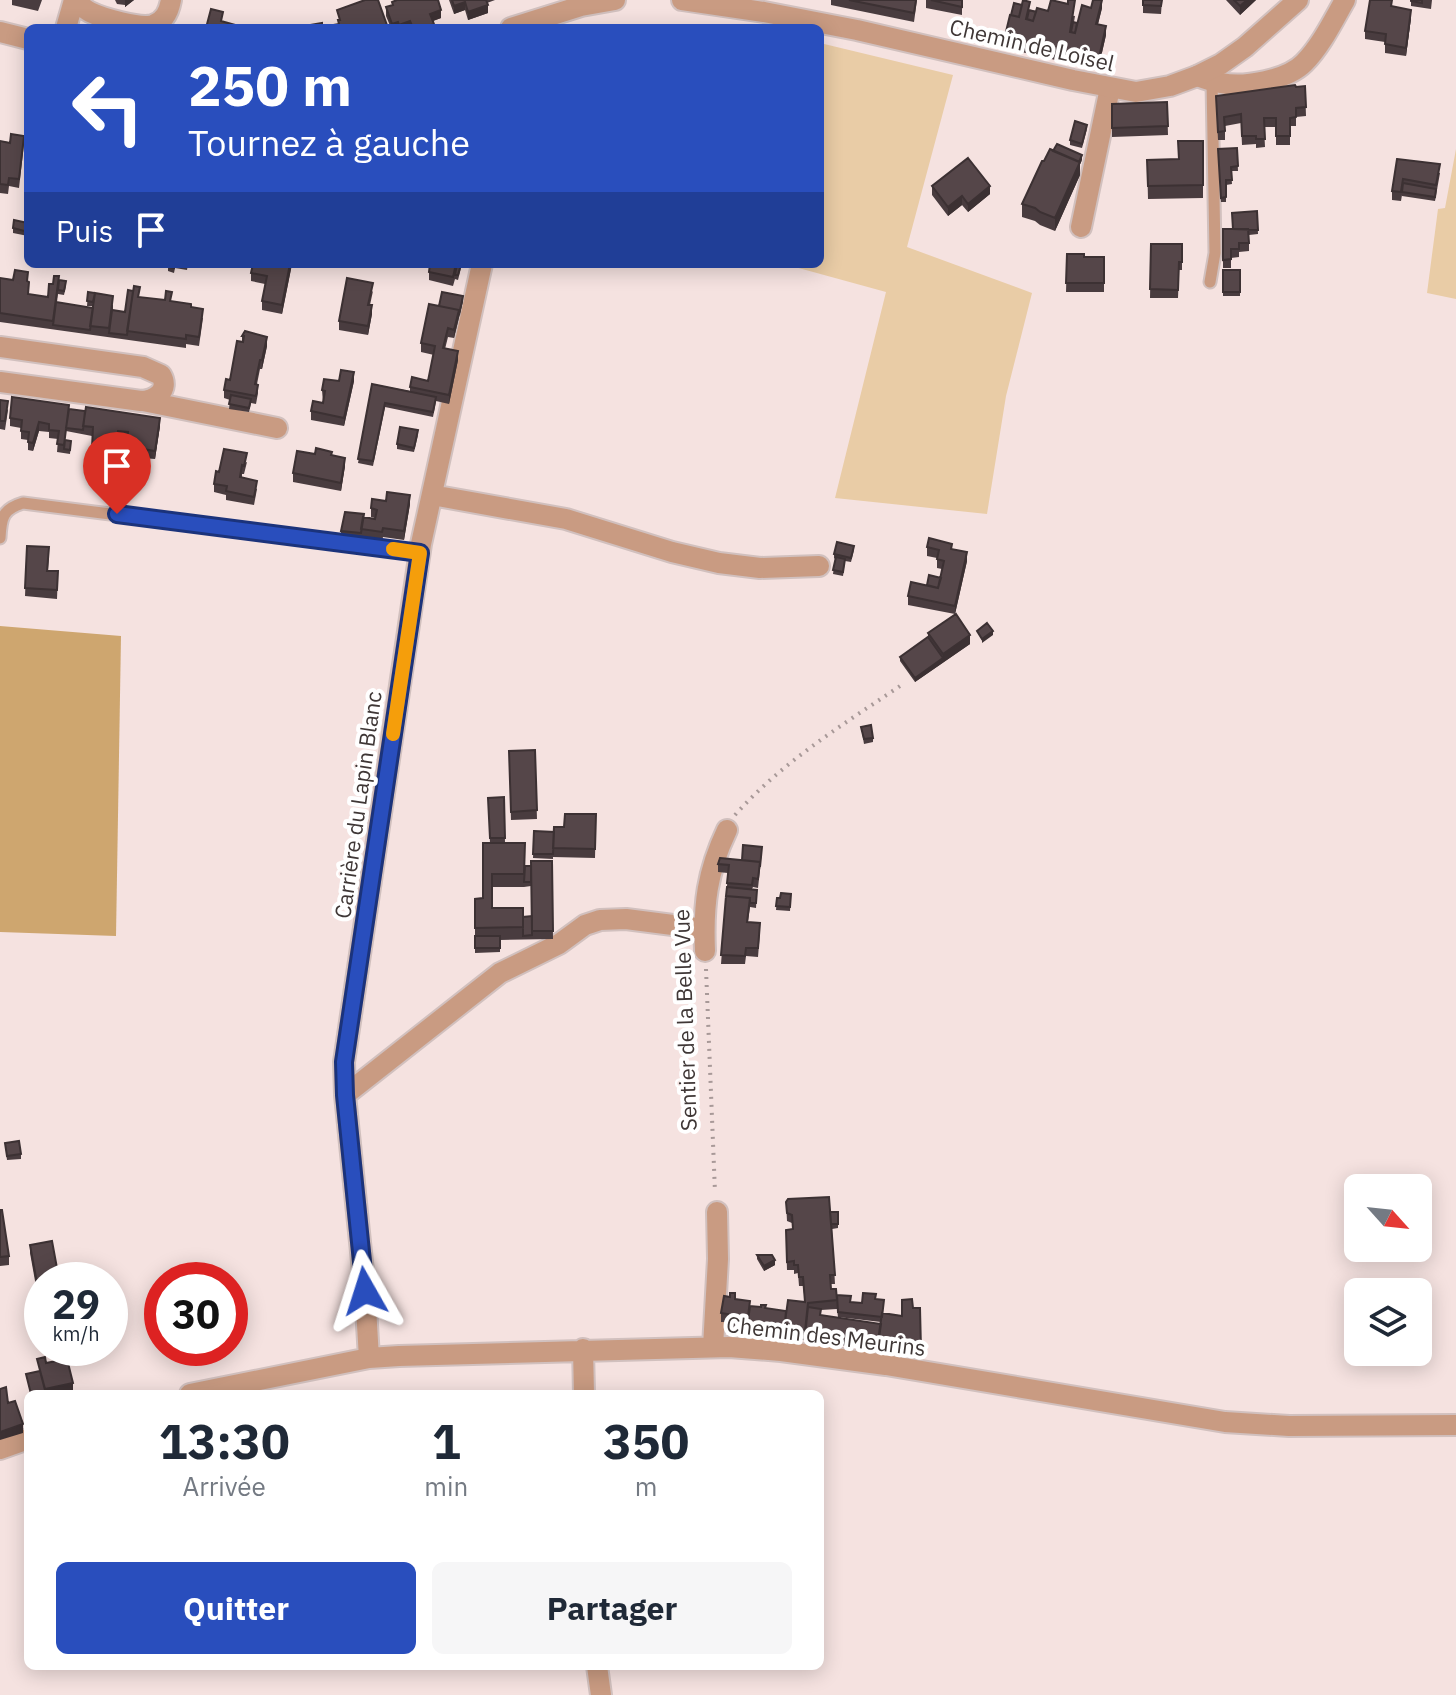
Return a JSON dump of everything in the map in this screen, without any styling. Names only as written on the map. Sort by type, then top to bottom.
[{"type":"street","points":[[67,24],[74,0],[99,16],[133,24]]},
{"type":"street","points":[[555,21],[581,6],[615,0]]},
{"type":"street","name":"Chemin de Loisel","points":[[682,0],[857,30],[1126,91],[1147,91],[1205,78],[1298,0]]},
{"type":"street","points":[[1205,78],[1247,84],[1289,74],[1313,52],[1345,0]]},
{"type":"street","points":[[0,32],[24,38]]},
{"type":"street","points":[[1081,227],[1110,88]]},
{"type":"street","name":"Carrière du Lapin Blanc","points":[[369,1358],[344,1062],[420,553],[481,268]]},
{"type":"street","points":[[0,347],[143,367],[158,373],[164,380],[162,393],[154,399],[141,401]]},
{"type":"street","points":[[0,382],[141,401],[277,428]]},
{"type":"street","points":[[432,495],[566,519],[672,552],[719,563],[760,568],[819,566]]},
{"type":"street","name":"Sentier de la Belle Vue","points":[[705,951],[704,909],[709,880],[727,830]]},
{"type":"street","points":[[345,1095],[500,973],[559,944],[585,925],[600,920],[626,919],[704,929]]},
{"type":"street","points":[[713,1347],[717,1212]]},
{"type":"street","name":"Chemin des Meurins","points":[[210,1390],[369,1358],[713,1347],[781,1351],[871,1363],[1225,1422],[1314,1427],[1456,1425]]},
{"type":"street","points":[[583,1349],[584,1390]]},
{"type":"street","points":[[0,1449],[24,1440]]},
{"type":"street","points":[[598,1670],[601,1695]]},
{"type":"lane","points":[[1205,78],[1215,253],[1210,282]]},
{"type":"lane","points":[[0,538],[1,522],[10,507],[23,503],[420,553]]},
{"type":"path","points":[[727,830],[761,786],[788,763],[903,684]]},
{"type":"path","name":"Sentier de la Belle Vue","points":[[705,951],[717,1212]]},
{"type":"shaded area","points":[[824,44],[953,75],[907,247],[1032,293],[1006,396],[987,514],[835,498],[886,292],[799,268],[824,268]]},
{"type":"shaded area","points":[[1456,149],[1456,299],[1427,293],[1438,209],[1445,208]]},
{"type":"shaded area","points":[[0,626],[121,636],[116,936],[0,932]]},
{"type":"building","points":[[365,0],[378,0],[387,24],[339,24],[337,10]]},
{"type":"building","points":[[438,0],[441,10],[430,14],[434,24],[411,24],[410,21],[392,24],[386,7],[393,5],[392,2]]},
{"type":"building","points":[[452,0],[486,0],[488,5],[468,12],[465,2],[454,6]]},
{"type":"building","points":[[849,0],[916,0],[914,13]]},
{"type":"building","points":[[931,0],[962,0],[962,7]]},
{"type":"building","points":[[1023,0],[1030,2],[1026,19],[1033,21],[1037,8],[1048,11],[1051,0],[1068,4],[1068,0],[1075,0],[1070,32],[1075,33],[1082,5],[1091,8],[1093,0],[1102,0],[1096,24],[1106,26],[1098,62],[1004,40],[1010,15],[1019,17]]},
{"type":"building","points":[[1143,0],[1162,0],[1161,6],[1143,5]]},
{"type":"building","points":[[1370,0],[1392,0],[1391,6],[1411,10],[1406,48],[1385,44],[1386,34],[1365,31]]},
{"type":"building","points":[[1014,3],[1022,5],[1019,17],[1011,15]]},
{"type":"building","points":[[211,9],[223,12],[221,21],[232,24],[207,24]]},
{"type":"building","points":[[1029,10],[1036,12],[1033,21],[1027,19]]},
{"type":"building","points":[[1073,22],[1077,23],[1075,33],[1071,32]]},
{"type":"building","points":[[1305,86],[1306,107],[1296,108],[1296,117],[1290,118],[1290,136],[1276,136],[1276,118],[1264,118],[1265,139],[1242,136],[1241,114],[1224,117],[1225,131],[1218,132],[1216,96]]},
{"type":"building","points":[[1167,102],[1168,126],[1112,128],[1112,104]]},
{"type":"building","points":[[1075,121],[1087,125],[1082,144],[1070,140]]},
{"type":"building","points":[[11,134],[24,136],[19,179],[9,178],[8,185],[0,184],[0,141],[10,143]]},
{"type":"building","points":[[1178,141],[1203,141],[1203,185],[1148,186],[1147,160],[1179,159]]},
{"type":"building","points":[[1057,144],[1082,155],[1079,162],[1053,151]]},
{"type":"building","points":[[1237,148],[1238,166],[1231,167],[1232,180],[1226,180],[1226,197],[1221,198],[1218,149]]},
{"type":"building","points":[[1050,149],[1080,162],[1055,218],[1022,204]]},
{"type":"building","points":[[968,158],[990,186],[968,204],[962,196],[948,207],[932,186]]},
{"type":"building","points":[[1397,159],[1440,164],[1436,185],[1403,179],[1401,192],[1392,191]]},
{"type":"building","points":[[1403,183],[1436,189],[1435,197],[1402,192]]},
{"type":"building","points":[[1257,211],[1258,230],[1233,229],[1232,213]]},
{"type":"building","points":[[14,220],[24,222],[24,231],[13,228]]},
{"type":"building","points":[[1223,229],[1248,229],[1249,243],[1239,243],[1239,249],[1231,249],[1231,259],[1223,260]]},
{"type":"building","points":[[1151,244],[1182,244],[1178,290],[1150,289]]},
{"type":"building","points":[[1067,254],[1104,257],[1104,283],[1066,283]]},
{"type":"building","points":[[252,268],[289,268],[282,305],[262,301],[267,276],[251,273]]},
{"type":"building","points":[[430,268],[455,268],[453,277],[429,272]]},
{"type":"building","points":[[15,270],[28,272],[28,294],[48,297],[49,284],[53,284],[54,276],[59,276],[53,321],[0,313],[0,278],[13,280]]},
{"type":"building","points":[[1223,270],[1240,270],[1240,292],[1223,292]]},
{"type":"building","points":[[347,278],[373,283],[368,305],[372,305],[368,326],[339,321]]},
{"type":"building","points":[[59,280],[66,281],[64,291],[58,290]]},
{"type":"building","points":[[134,286],[140,287],[138,297],[165,300],[166,291],[172,292],[170,301],[203,309],[199,337],[186,335],[186,339],[127,331]]},
{"type":"building","points":[[128,290],[133,291],[127,335],[109,333],[112,310],[125,312]]},
{"type":"building","points":[[88,292],[95,293],[93,302],[87,301]]},
{"type":"building","points":[[442,292],[463,296],[459,315],[459,310],[439,306]]},
{"type":"building","points":[[95,293],[113,296],[109,328],[90,326]]},
{"type":"building","points":[[56,302],[93,308],[90,330],[53,325]]},
{"type":"building","points":[[429,304],[459,310],[454,330],[448,328],[443,348],[458,351],[449,395],[410,387],[412,377],[428,381],[435,346],[421,343]]},
{"type":"building","points":[[245,331],[267,337],[255,384],[258,385],[256,396],[224,390],[226,379],[230,380],[237,341],[243,342]]},
{"type":"building","points":[[341,370],[354,372],[344,418],[311,411],[313,401],[323,403],[324,379],[339,381]]},
{"type":"building","points":[[372,384],[436,397],[433,412],[385,403],[373,461],[358,459]]},
{"type":"building","points":[[231,395],[251,399],[249,408],[229,404]]},
{"type":"building","points":[[12,397],[69,405],[64,445],[57,444],[59,431],[49,430],[49,424],[39,422],[33,443],[28,442],[29,432],[21,431],[22,420],[10,418]]},
{"type":"building","points":[[0,400],[8,401],[5,421],[0,421]]},
{"type":"building","points":[[86,407],[160,418],[155,451],[142,449],[141,458],[127,456],[128,432],[118,431],[117,442],[106,441],[105,450],[92,448],[93,427],[83,426]]},
{"type":"building","points":[[69,409],[85,411],[83,430],[66,428]]},
{"type":"building","points":[[400,427],[418,430],[414,448],[397,444]]},
{"type":"building","points":[[65,440],[71,441],[70,450],[64,449]]},
{"type":"building","points":[[316,448],[345,458],[341,483],[293,473],[297,451],[315,454]]},
{"type":"building","points":[[224,449],[247,453],[240,477],[257,481],[254,497],[226,491],[227,486],[214,484]]},
{"type":"building","points":[[387,492],[410,495],[404,531],[361,529],[363,517],[375,519],[377,510],[371,508],[372,499],[386,501]]},
{"type":"building","points":[[345,512],[364,514],[361,533],[341,531]]},
{"type":"building","points":[[929,538],[952,544],[951,549],[967,552],[955,606],[908,596],[911,582],[938,588],[944,561],[937,559],[939,550],[927,547]]},
{"type":"building","points":[[837,542],[854,546],[851,558],[834,554]]},
{"type":"building","points":[[27,546],[49,547],[47,571],[58,571],[57,590],[25,588]]},
{"type":"building","points":[[836,557],[845,559],[843,572],[833,570]]},
{"type":"building","points":[[929,575],[941,578],[938,588],[927,585]]},
{"type":"building","points":[[956,614],[970,635],[943,654],[928,633]]},
{"type":"building","points":[[987,623],[993,631],[982,639],[977,631]]},
{"type":"building","points":[[928,637],[943,658],[915,678],[900,657]]},
{"type":"building","points":[[871,725],[873,738],[864,739],[861,727]]},
{"type":"building","points":[[535,750],[537,810],[511,812],[509,751]]},
{"type":"building","points":[[504,797],[505,838],[490,838],[488,798]]},
{"type":"building","points":[[565,814],[596,814],[595,849],[553,848],[554,827],[564,827]]},
{"type":"building","points":[[534,831],[554,832],[553,854],[533,854]]},
{"type":"building","points":[[483,843],[525,843],[524,874],[492,874],[492,908],[523,908],[523,927],[475,928],[475,899],[483,898]]},
{"type":"building","points":[[743,845],[762,847],[760,867],[760,862],[742,860]]},
{"type":"building","points":[[720,858],[760,862],[758,879],[753,878],[752,885],[727,883],[729,865],[718,864]]},
{"type":"building","points":[[531,861],[552,861],[553,931],[532,931]]},
{"type":"building","points":[[525,866],[531,866],[531,882],[524,882]]},
{"type":"building","points":[[727,887],[757,890],[756,903],[750,903],[750,898],[726,896]]},
{"type":"building","points":[[781,893],[791,894],[790,907],[776,906]]},
{"type":"building","points":[[726,896],[750,898],[747,922],[760,923],[758,948],[746,948],[745,956],[721,955]]},
{"type":"building","points":[[532,916],[532,935],[523,936],[523,917]]},
{"type":"building","points":[[475,936],[500,936],[500,948],[475,948]]},
{"type":"building","points":[[19,1141],[21,1154],[7,1156],[5,1143]]},
{"type":"building","points":[[829,1197],[835,1275],[830,1275],[831,1289],[836,1289],[837,1300],[808,1303],[805,1331],[784,1329],[788,1300],[805,1302],[803,1277],[799,1277],[798,1265],[794,1265],[794,1261],[787,1262],[786,1230],[793,1229],[792,1215],[787,1213],[786,1202],[788,1199]]},
{"type":"building","points":[[0,1210],[9,1256],[0,1257]]},
{"type":"building","points":[[830,1212],[838,1212],[838,1224],[831,1224]]},
{"type":"building","points":[[52,1241],[56,1262],[33,1262],[30,1245]]},
{"type":"building","points":[[757,1255],[772,1255],[775,1260],[764,1266]]},
{"type":"building","points":[[730,1293],[735,1293],[735,1299],[750,1301],[747,1324],[727,1322],[728,1314],[721,1313],[724,1296],[730,1297]]},
{"type":"building","points":[[863,1293],[876,1294],[875,1299],[884,1300],[882,1317],[838,1312],[837,1295],[851,1296],[850,1302],[862,1303]]},
{"type":"building","points":[[912,1299],[913,1308],[920,1308],[921,1349],[878,1341],[882,1313],[902,1316],[902,1300]]},
{"type":"building","points":[[761,1305],[786,1311],[784,1333],[747,1328],[750,1306]]},
{"type":"building","points":[[808,1307],[821,1309],[820,1315],[881,1324],[878,1345],[805,1336]]},
{"type":"building","points":[[39,1366],[69,1366],[73,1383],[45,1389]]},
{"type":"building","points":[[40,1371],[45,1390],[30,1390],[26,1374]]},
{"type":"building","points":[[6,1387],[8,1403],[15,1401],[23,1424],[0,1432],[0,1389]]},
{"type":"slow traffic","points":[[393,549],[420,553],[393,734]]},
{"type":"route","points":[[117,514],[420,553],[344,1062],[365,1291]]}]
